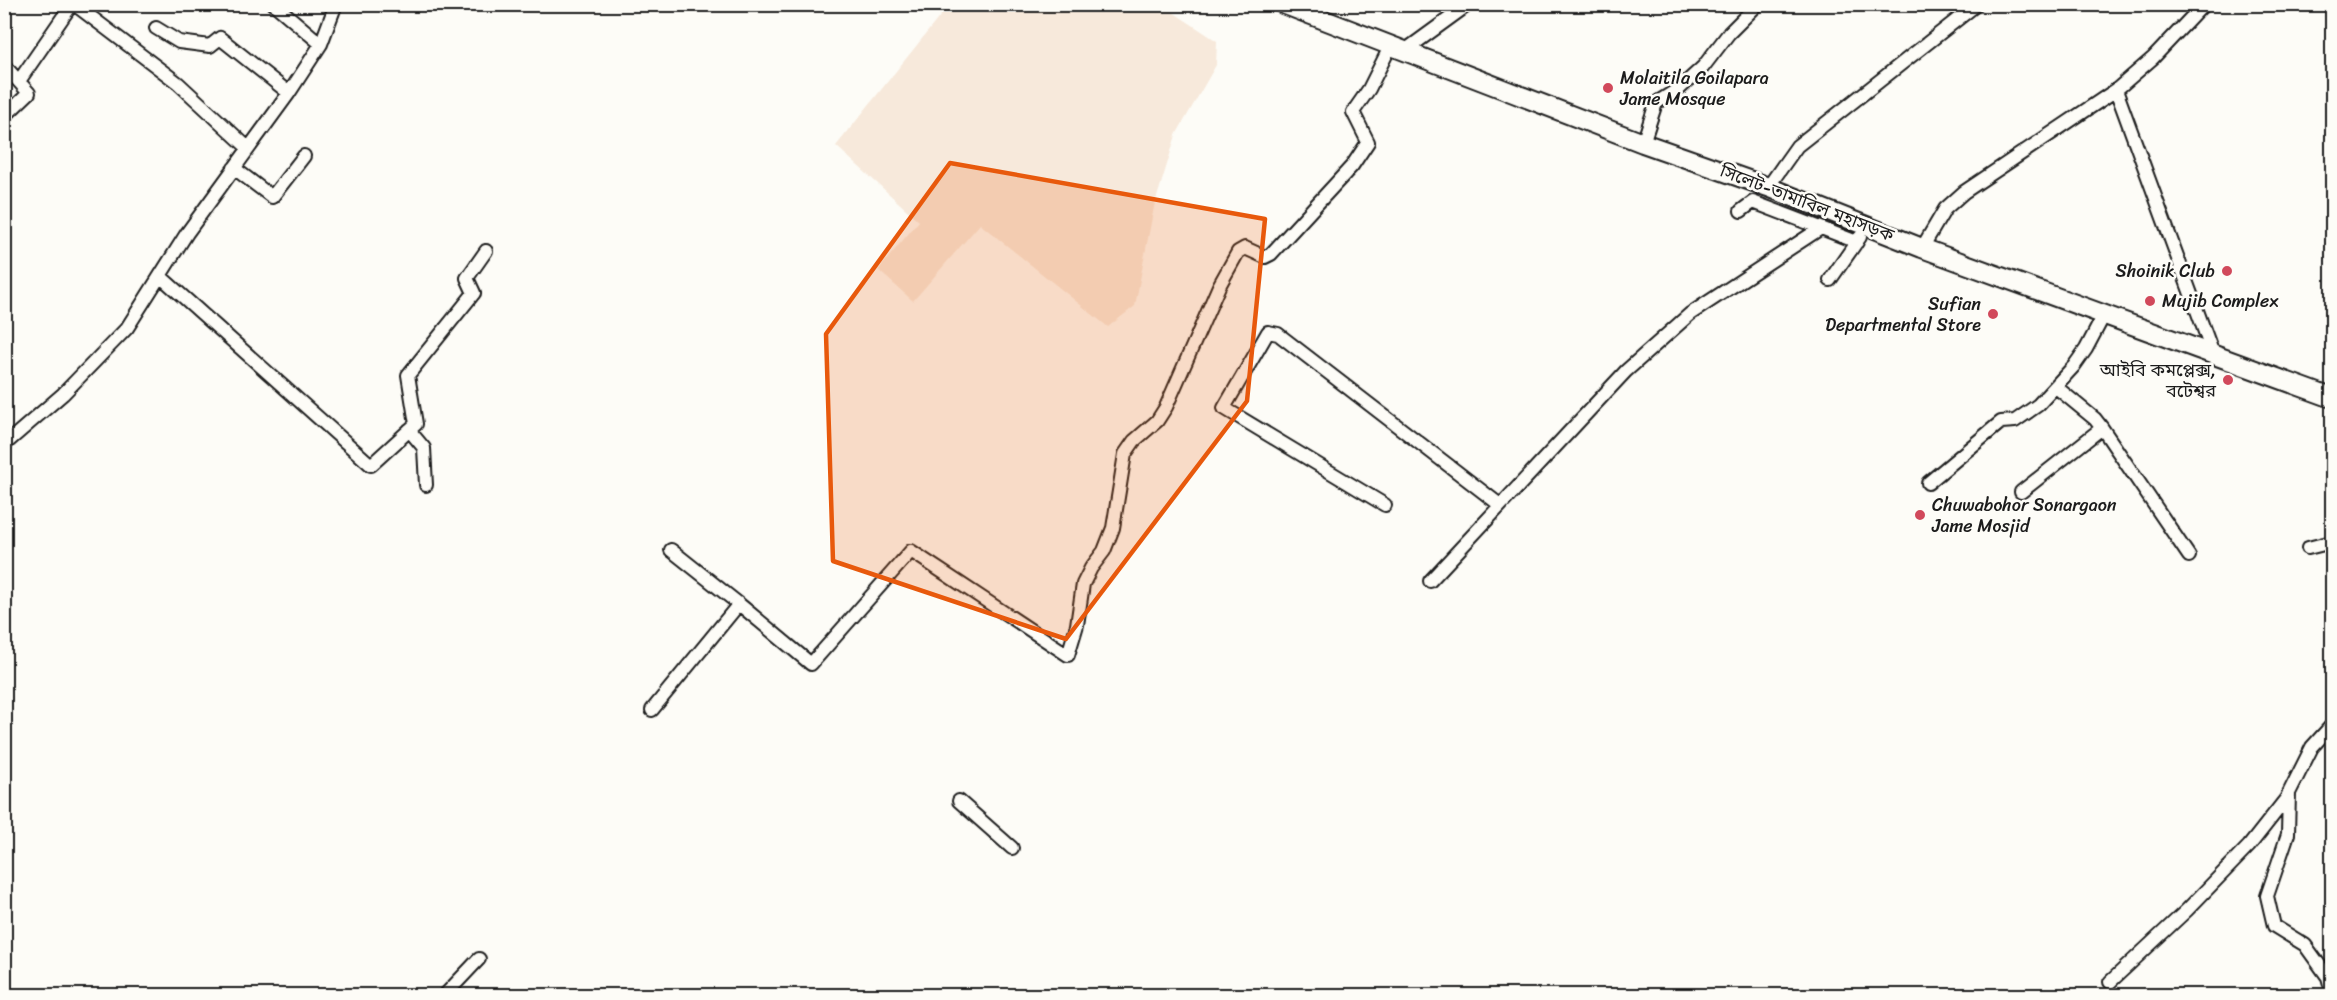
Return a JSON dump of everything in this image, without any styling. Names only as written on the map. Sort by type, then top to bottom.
[{"type":"highway","name":"সিলেট-তামাবিল মহাসড়ক","points":[[1283,4],[1642,143],[1768,187],[1922,248],[2332,398]]},
{"type":"street","points":[[18,81],[73,4],[178,83],[248,148]]},
{"type":"street","points":[[274,4],[321,44]]},
{"type":"street","points":[[4,446],[63,394],[127,328],[187,233],[289,93],[321,44],[336,4]]},
{"type":"street","points":[[671,550],[811,664],[910,550],[1068,656],[1077,626],[1083,584],[1091,568],[1104,551],[1113,528],[1125,454],[1134,441],[1157,421],[1166,407],[1218,286],[1238,252],[1245,248],[1264,257],[1271,254],[1364,150],[1368,142],[1353,112],[1397,49],[1469,4]]},
{"type":"street","points":[[1642,143],[1656,103],[1680,88],[1703,67],[1729,33],[1758,4]]},
{"type":"street","points":[[1768,187],[1797,146],[1977,4]]},
{"type":"street","points":[[1922,248],[1945,209],[1964,192],[2116,90],[2154,57],[2204,4]]},
{"type":"street","points":[[156,28],[179,42],[210,46],[220,39],[289,93]]},
{"type":"street","points":[[4,65],[29,93],[4,117]]},
{"type":"street","points":[[2116,90],[2213,354]]},
{"type":"street","points":[[234,168],[272,197],[304,156]]},
{"type":"street","points":[[1741,211],[1753,202],[1857,242]]},
{"type":"street","points":[[1830,280],[1868,226]]},
{"type":"street","points":[[1430,581],[1626,371],[1690,314],[1821,228]]},
{"type":"street","points":[[160,276],[371,465],[416,424],[408,375],[474,293],[467,278],[486,251]]},
{"type":"street","points":[[1928,483],[2001,422],[2015,421],[2038,405],[2056,387],[2086,349],[2104,315]]},
{"type":"street","points":[[1384,505],[1224,408],[1268,332],[1278,334],[1500,505]]},
{"type":"street","points":[[2056,387],[2095,419],[2189,556]]},
{"type":"street","points":[[2021,492],[2102,428]]},
{"type":"street","points":[[409,430],[424,448],[426,485]]},
{"type":"street","points":[[2308,548],[2332,542]]},
{"type":"street","points":[[652,710],[739,604]]},
{"type":"street","points":[[2110,982],[2187,910],[2249,846],[2289,792],[2312,747],[2332,725]]},
{"type":"street","points":[[2289,792],[2288,834],[2267,896],[2274,926],[2305,945],[2328,977],[2332,992]]},
{"type":"street","points":[[959,801],[1012,848]]},
{"type":"street","points":[[444,996],[479,959]]},
{"type":"highlighted area","points":[[950,163],[1265,219],[1247,401],[1066,639],[833,561],[826,334]]},
{"type":"shaded area","points":[[949,5],[1162,5],[1217,41],[1216,65],[1176,135],[1154,207],[1135,306],[1108,327],[980,224],[913,301],[878,270],[919,221],[836,146]]},
{"type":"place","name":"Molaitila Goilapara Jame Mosque","points":[[1608,88]]},
{"type":"place","name":"Shoinik Club","points":[[2227,271]]},
{"type":"place","name":"Mujib Complex","points":[[2150,301]]},
{"type":"place","name":"Sufian Departmental Store","points":[[1993,314]]},
{"type":"place","name":"আইবি কমপ্লেক্স, বটেশ্বর","points":[[2228,380]]},
{"type":"place","name":"Chuwabohor Sonargaon Jame Mosjid","points":[[1920,515]]}]
